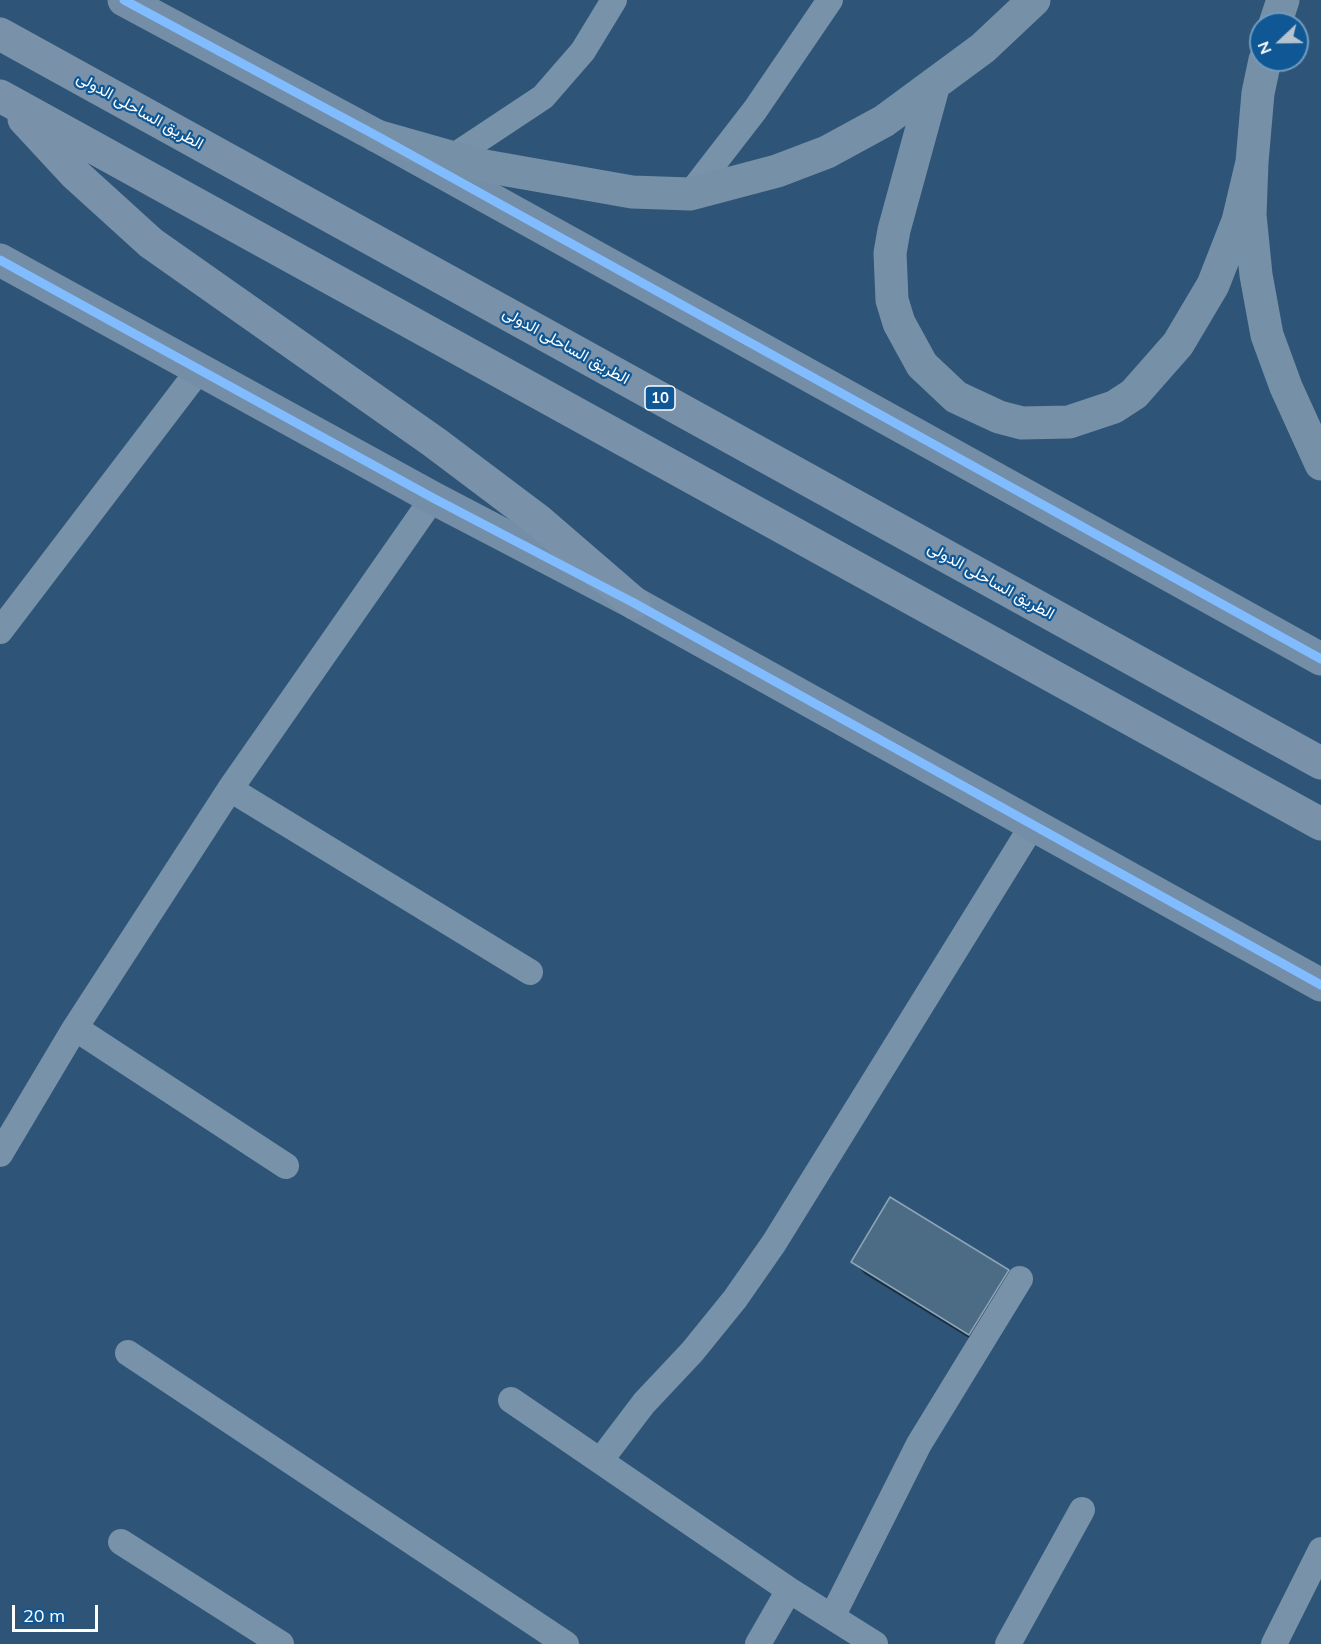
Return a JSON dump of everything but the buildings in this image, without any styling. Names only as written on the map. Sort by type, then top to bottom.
[{"type":"highway","name":"الطريق الساحلى الدولى","points":[[0,34],[1321,763]]},
{"type":"highway","points":[[2,97],[75,174],[151,243],[453,456],[539,520],[634,603]]},
{"type":"highway","points":[[2,97],[1321,824]]},
{"type":"main road","points":[[377,136],[451,159],[632,192],[690,194],[777,171],[828,152],[884,122],[983,48],[1034,0]]},
{"type":"main road","points":[[1262,72],[1258,93],[1250,215],[1256,275],[1268,335],[1290,397],[1321,464]]},
{"type":"main road","points":[[934,84],[894,230],[890,254],[892,300],[899,323],[922,365],[956,397],[999,417],[1022,423],[1069,422],[1092,416],[1134,394],[1178,344],[1213,285],[1238,221],[1252,162]]},
{"type":"street","points":[[124,0],[377,136],[1321,659]]},
{"type":"street","points":[[451,159],[543,97],[583,51],[614,0]]},
{"type":"street","points":[[690,194],[755,110],[830,0]]},
{"type":"street","points":[[0,260],[434,498],[634,603],[1321,985]]},
{"type":"street","points":[[0,631],[199,370]]},
{"type":"street","points":[[0,1154],[75,1028],[230,789],[434,498]]},
{"type":"street","points":[[230,789],[530,972]]},
{"type":"street","points":[[600,1461],[644,1403],[692,1352],[735,1299],[774,1243],[1032,826]]},
{"type":"street","points":[[75,1028],[285,1166]]},
{"type":"street","points":[[832,1617],[919,1444],[1020,1280]]},
{"type":"street","points":[[128,1353],[566,1644]]},
{"type":"street","points":[[511,1400],[789,1590],[875,1644]]},
{"type":"street","points":[[1008,1644],[1082,1510]]},
{"type":"street","points":[[121,1542],[281,1644]]},
{"type":"street","points":[[1274,1644],[1321,1550]]},
{"type":"street","points":[[758,1644],[789,1590]]},
{"type":"cycle path","points":[[124,0],[377,136],[1321,659]]},
{"type":"cycle path","points":[[0,260],[433,498],[634,603],[1321,985]]}]
